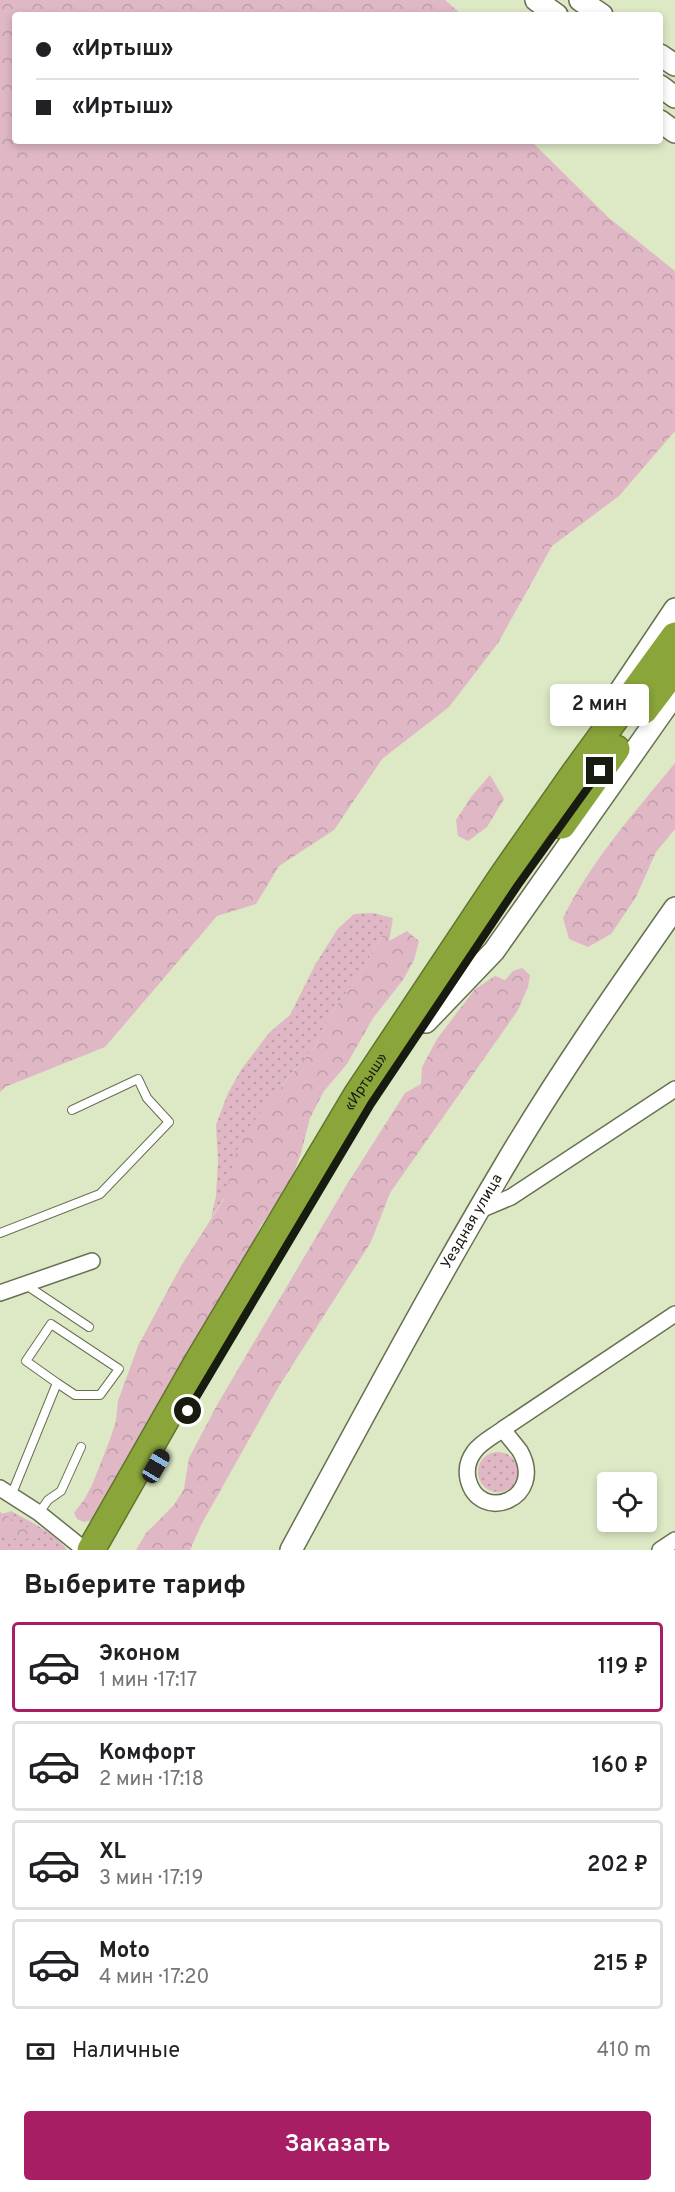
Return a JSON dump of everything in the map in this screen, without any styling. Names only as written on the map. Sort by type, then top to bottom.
[{"type":"highway","name":"«Иртыш»","points":[[91,1550],[191,1374],[358,1094],[503,876],[675,636]]},
{"type":"highway","name":"«Иртыш»","points":[[107,1550],[371,1104],[518,885],[675,669]]},
{"type":"street","points":[[528,0],[538,12]]},
{"type":"street","points":[[536,0],[553,12]]},
{"type":"street","points":[[580,0],[598,12]]},
{"type":"street","points":[[573,776],[594,733],[621,688],[675,609]]},
{"type":"street","points":[[426,1022],[494,951],[675,694]]},
{"type":"street","name":"Уездная улица","points":[[291,1550],[423,1306],[505,1165],[610,1001],[675,908]]},
{"type":"street","points":[[480,1210],[511,1197],[675,1089]]},
{"type":"street","points":[[0,1293],[92,1261]]},
{"type":"street","points":[[503,1429],[519,1451],[527,1474],[524,1486],[518,1495],[508,1501],[497,1503],[486,1501],[476,1494],[470,1485],[467,1473],[469,1461],[475,1450],[503,1429],[675,1314]]},
{"type":"street","points":[[6,1492],[39,1513],[85,1550]]},
{"type":"street","points":[[660,1550],[675,1540]]},
{"type":"lane","points":[[0,1233],[100,1194],[169,1122],[147,1098],[138,1079],[72,1110]]},
{"type":"lane","points":[[24,1284],[89,1327]]},
{"type":"lane","points":[[51,1324],[118,1369],[100,1395],[75,1395],[57,1383],[26,1361],[51,1324]]},
{"type":"lane","points":[[6,1492],[57,1383]]},
{"type":"lane","points":[[39,1513],[48,1500],[61,1491],[81,1447]]},
{"type":"green space","points":[[0,0],[445,0],[459,12],[12,12],[12,144],[534,144],[609,218],[675,271],[675,431],[619,496],[552,546],[498,643],[449,707],[382,759],[334,830],[279,866],[256,904],[217,916],[105,1047],[5,1087],[0,1092]]},
{"type":"green space","points":[[675,763],[675,829],[656,852],[636,897],[611,934],[588,947],[569,939],[563,918],[574,897],[614,838]]},
{"type":"green space","points":[[490,775],[504,799],[487,827],[468,841],[458,836],[456,820],[471,797]]},
{"type":"green space","points":[[373,913],[393,918],[355,981],[336,1006],[313,1048],[281,1087],[224,1198],[211,1218],[216,1196],[218,1161],[216,1125],[228,1093],[241,1070],[269,1033],[290,1015],[315,965],[337,930],[354,914]]},
{"type":"green space","points":[[393,918],[389,941],[407,931],[419,941],[414,960],[403,980],[373,1018],[347,1064],[324,1091],[310,1118],[290,1183],[260,1227],[252,1247],[169,1386],[104,1502],[93,1520],[84,1522],[77,1519],[74,1513],[92,1485],[109,1442],[116,1421],[118,1401],[138,1346],[181,1266],[224,1199],[237,1150],[249,1127],[313,1048],[336,1006],[355,981]]},
{"type":"green space","points":[[522,968],[530,975],[528,987],[518,1010],[390,1193],[371,1242],[279,1386],[201,1525],[190,1550],[136,1550],[146,1533],[174,1505],[184,1489],[189,1458],[217,1405],[346,1186],[405,1093],[421,1084],[422,1067],[437,1039],[475,989],[495,976],[505,980],[513,971]]},
{"type":"green space","points":[[498,1452],[506,1453],[512,1458],[517,1464],[517,1480],[512,1486],[506,1491],[498,1492],[490,1491],[484,1486],[479,1480],[478,1472],[479,1464],[484,1458],[490,1453]]},
{"type":"green space","points":[[11,1511],[49,1533],[67,1550],[0,1550],[0,1515]]},
{"type":"green space","points":[[0,1512],[21,1525],[36,1530],[39,1535],[24,1539],[8,1537],[8,1531],[0,1531]]},
{"type":"route","points":[[188,1411],[371,1104],[518,885],[600,771]]}]
